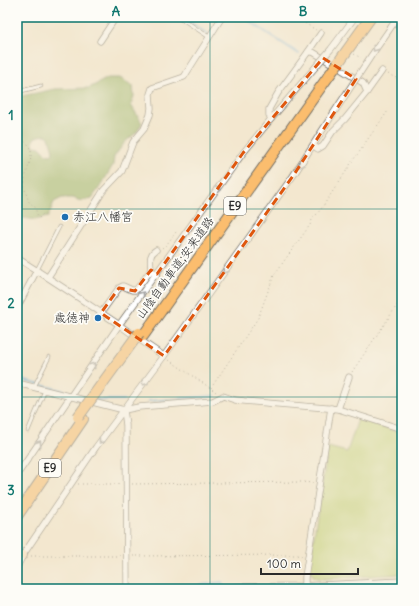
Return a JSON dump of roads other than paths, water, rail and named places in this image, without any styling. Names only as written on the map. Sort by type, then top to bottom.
[{"type":"highway","name":"山陰自動車道;安来道路","points":[[326,76],[364,17]]},
{"type":"highway","name":"山陰自動車道;安来道路","points":[[17,508],[141,334],[233,201],[371,17]]},
{"type":"highway","name":"山陰自動車道;安来道路","points":[[17,516],[80,418]]},
{"type":"street","points":[[100,41],[116,17]]},
{"type":"street","points":[[48,277],[100,196],[122,171],[133,142],[144,129],[150,115],[150,94],[152,88],[184,77],[222,17]]},
{"type":"street","points":[[17,475],[120,325],[154,272],[243,153],[271,118],[332,49],[355,17]]},
{"type":"street","points":[[17,567],[20,555],[96,447],[164,356],[314,146],[329,120],[398,17]]},
{"type":"street","points":[[271,118],[269,115],[269,109],[278,92],[321,33]]},
{"type":"street","points":[[308,52],[313,52],[363,83],[367,92]]},
{"type":"street","points":[[314,146],[318,149],[323,146],[333,131],[345,119],[382,71]]},
{"type":"street","points":[[154,272],[151,256],[156,250]]},
{"type":"street","points":[[17,258],[120,325],[146,345],[164,356]]},
{"type":"street","points":[[17,308],[37,270]]},
{"type":"street","points":[[101,313],[118,288],[123,286],[136,290],[154,272]]},
{"type":"street","points":[[338,409],[349,377]]},
{"type":"street","points":[[17,383],[35,385],[45,390],[124,410],[139,407],[213,401],[223,396],[235,400],[338,409],[402,429]]},
{"type":"street","points":[[305,585],[308,556],[331,408]]},
{"type":"street","points":[[124,410],[126,425],[127,589]]},
{"type":"street","points":[[221,589],[237,587],[402,581]]},
{"type":"lane","points":[[179,17],[210,37]]},
{"type":"lane","points":[[17,92],[41,86]]},
{"type":"lane","points":[[37,270],[60,227]]},
{"type":"lane","points":[[35,385],[49,357]]},
{"type":"lane","points":[[28,431],[45,390]]},
{"type":"waterway","points":[[182,17],[209,35]]},
{"type":"waterway","points":[[243,17],[299,54]]},
{"type":"waterway","points":[[17,379],[65,391]]},
{"type":"waterway","points":[[149,401],[215,396]]},
{"type":"waterway","points":[[95,399],[124,400]]},
{"type":"waterway","points":[[177,589],[222,582],[224,588]]},
{"type":"place","name":"赤江八幡宮","points":[[65,217]]},
{"type":"place","name":"歳徳神","points":[[98,318]]}]
